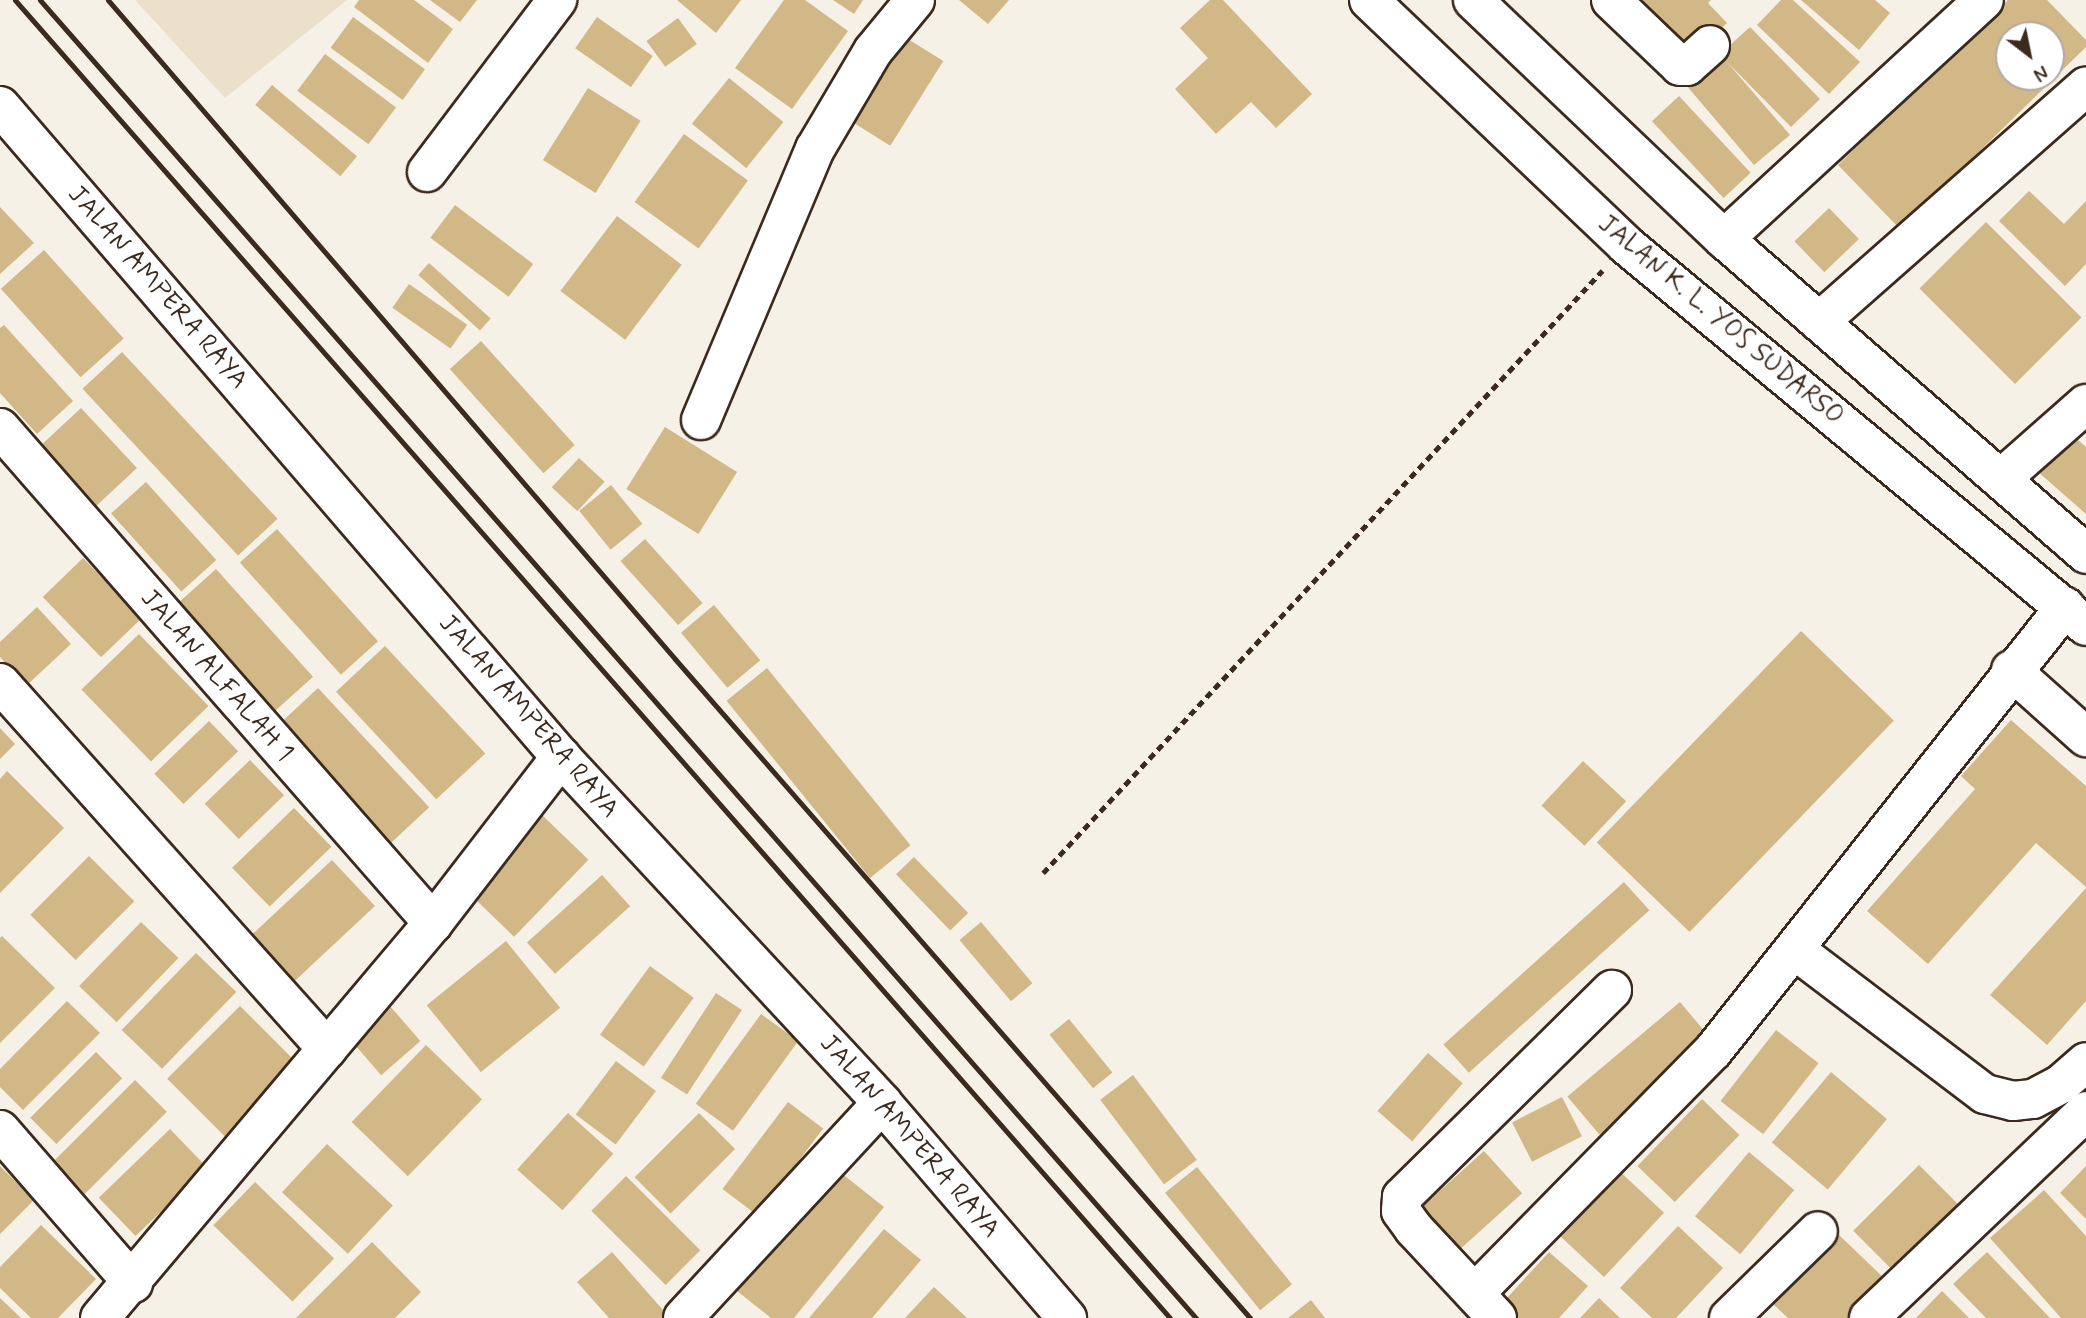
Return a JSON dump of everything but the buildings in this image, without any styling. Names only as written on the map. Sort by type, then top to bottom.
[{"type":"street","points":[[427,172],[557,0]]},
{"type":"street","points":[[701,421],[815,149],[873,51],[915,0]]},
{"type":"street","name":"JALAN K. L. YOS SUDARSO","points":[[1369,0],[1626,245],[1961,521],[2079,606]]},
{"type":"street","points":[[1473,0],[1724,239],[2002,478],[2086,554]]},
{"type":"street","points":[[1611,0],[1680,66],[1687,66],[1710,45]]},
{"type":"street","points":[[1724,239],[1984,0]]},
{"type":"street","points":[[1819,322],[2086,88]]},
{"type":"street","name":"JALAN AMPERA RAYA","points":[[0,106],[561,757],[882,1102],[1067,1318]]},
{"type":"street","points":[[1961,521],[2002,478],[2086,404]]},
{"type":"street","name":"JALAN ALFALAH 1","points":[[0,428],[433,923]]},
{"type":"street","points":[[1612,990],[1402,1197],[1401,1211],[1414,1229],[1486,1306],[1713,1051],[1795,950],[2011,670],[2079,606]]},
{"type":"street","points":[[2011,670],[2086,737]]},
{"type":"street","points":[[0,683],[327,1049]]},
{"type":"street","points":[[100,1318],[133,1283],[433,923],[561,757]]},
{"type":"street","points":[[1795,950],[1984,1094],[2013,1101],[2033,1099],[2061,1084],[2086,1062]]},
{"type":"street","points":[[683,1318],[882,1102]]},
{"type":"street","points":[[1869,1318],[2086,1111]]},
{"type":"street","points":[[0,1130],[133,1283]]},
{"type":"street","points":[[1729,1318],[1818,1231]]},
{"type":"path","points":[[1043,873],[1626,245]]},
{"type":"shaded area","points":[[135,0],[347,0],[225,98]]},
{"type":"railway","points":[[15,0],[1170,1318]]},
{"type":"railway","points":[[40,0],[1196,1318]]},
{"type":"railway","points":[[108,0],[675,659],[1250,1318]]}]
